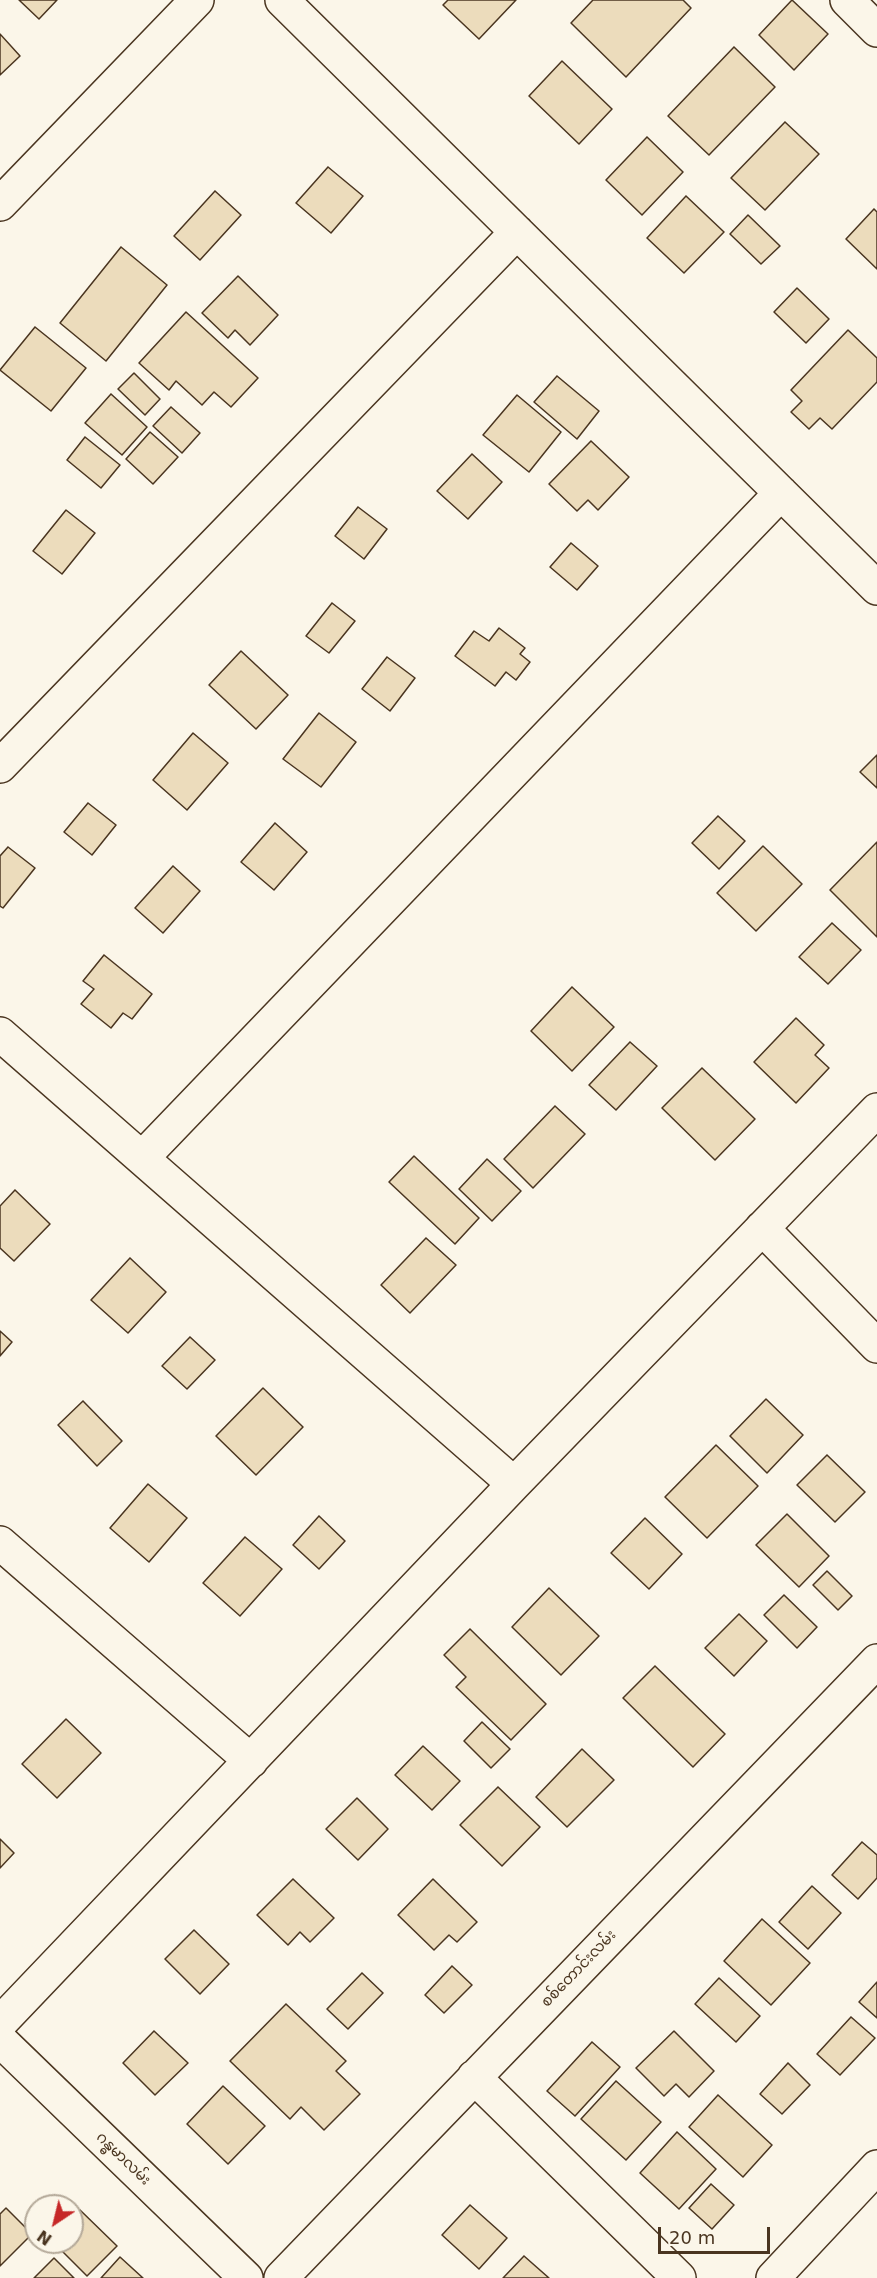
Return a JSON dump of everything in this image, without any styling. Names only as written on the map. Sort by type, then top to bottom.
[{"type":"street","points":[[0,204],[197,0]]},
{"type":"street","points":[[282,0],[877,588]]},
{"type":"street","points":[[847,0],[877,30]]},
{"type":"street","points":[[0,766],[517,232]]},
{"type":"street","points":[[143,1157],[781,493]]},
{"type":"street","points":[[0,1034],[514,1484]]},
{"type":"street","points":[[0,2023],[514,1484],[877,1110]]},
{"type":"street","points":[[762,1228],[877,1346]]},
{"type":"street","points":[[0,1543],[252,1761]]},
{"type":"street","name":"စစ်တောင်းလမ်း","points":[[280,2278],[877,1661]]},
{"type":"street","name":"ဂန္ဓမာလမ်း","points":[[0,2040],[246,2278]]},
{"type":"street","points":[[474,2077],[679,2278]]},
{"type":"street","points":[[773,2278],[877,2167]]},
{"type":"building","points":[[19,0],[57,0],[39,19]]},
{"type":"building","points":[[448,0],[516,0],[479,39],[443,5]]},
{"type":"building","points":[[593,0],[683,0],[691,8],[626,77],[571,23]]},
{"type":"building","points":[[792,0],[828,34],[794,70],[759,35]]},
{"type":"building","points":[[0,34],[20,56],[0,75]]},
{"type":"building","points":[[734,47],[775,87],[709,155],[668,116]]},
{"type":"building","points":[[562,61],[612,109],[579,144],[529,96]]},
{"type":"building","points":[[785,122],[819,154],[765,210],[731,178]]},
{"type":"building","points":[[647,137],[683,172],[642,215],[606,180]]},
{"type":"building","points":[[328,167],[363,196],[331,233],[296,203]]},
{"type":"building","points":[[215,191],[241,215],[200,260],[174,236]]},
{"type":"building","points":[[686,196],[724,232],[684,273],[647,238]]},
{"type":"building","points":[[874,209],[877,212],[877,269],[846,239]]},
{"type":"building","points":[[748,215],[780,246],[761,264],[730,234]]},
{"type":"building","points":[[121,247],[167,285],[106,361],[60,323]]},
{"type":"building","points":[[238,276],[278,315],[250,345],[235,330],[228,338],[202,313]]},
{"type":"building","points":[[797,288],[829,319],[806,343],[774,312]]},
{"type":"building","points":[[186,312],[258,378],[231,407],[214,392],[202,405],[176,381],[169,390],[139,363]]},
{"type":"building","points":[[35,327],[86,368],[51,411],[0,370]]},
{"type":"building","points":[[848,330],[877,358],[877,382],[832,429],[820,418],[809,429],[791,412],[802,401],[791,390]]},
{"type":"building","points":[[134,373],[160,399],[145,415],[118,389]]},
{"type":"building","points":[[557,376],[599,411],[577,439],[534,402]]},
{"type":"building","points":[[111,394],[147,427],[122,455],[85,423]]},
{"type":"building","points":[[517,395],[561,432],[529,472],[483,435]]},
{"type":"building","points":[[171,407],[200,433],[182,453],[153,426]]},
{"type":"building","points":[[150,432],[178,457],[153,484],[126,459]]},
{"type":"building","points":[[85,437],[120,465],[101,488],[67,460]]},
{"type":"building","points":[[591,441],[629,477],[598,510],[588,500],[577,511],[549,484]]},
{"type":"building","points":[[472,454],[502,482],[468,519],[437,491]]},
{"type":"building","points":[[358,507],[387,529],[364,559],[335,536]]},
{"type":"building","points":[[66,510],[95,533],[62,574],[33,551]]},
{"type":"building","points":[[571,543],[598,566],[577,590],[550,567]]},
{"type":"building","points":[[332,603],[355,621],[329,653],[306,636]]},
{"type":"building","points":[[499,628],[525,648],[520,654],[530,662],[516,680],[506,672],[495,686],[455,656],[474,631],[489,641]]},
{"type":"building","points":[[241,651],[288,695],[256,729],[209,685]]},
{"type":"building","points":[[387,657],[415,678],[390,711],[362,689]]},
{"type":"building","points":[[319,713],[356,742],[321,787],[283,759]]},
{"type":"building","points":[[193,733],[228,763],[187,810],[153,780]]},
{"type":"building","points":[[877,755],[877,788],[860,772]]},
{"type":"building","points":[[88,803],[116,825],[92,855],[64,832]]},
{"type":"building","points":[[718,816],[745,841],[719,869],[692,843]]},
{"type":"building","points":[[275,823],[307,852],[274,890],[241,862]]},
{"type":"building","points":[[877,842],[877,937],[830,890]]},
{"type":"building","points":[[763,846],[802,884],[756,931],[717,893]]},
{"type":"building","points":[[8,847],[35,868],[3,908],[0,906],[0,856]]},
{"type":"building","points":[[173,866],[200,891],[163,933],[135,908]]},
{"type":"building","points":[[832,923],[861,950],[828,984],[799,957]]},
{"type":"building","points":[[104,955],[152,994],[132,1019],[123,1013],[111,1028],[81,1004],[94,989],[83,981]]},
{"type":"building","points":[[572,987],[614,1027],[572,1071],[531,1031]]},
{"type":"building","points":[[796,1018],[824,1045],[815,1055],[829,1068],[796,1103],[754,1062]]},
{"type":"building","points":[[630,1042],[657,1066],[616,1110],[589,1085]]},
{"type":"building","points":[[702,1068],[755,1119],[715,1160],[662,1108]]},
{"type":"building","points":[[555,1106],[585,1134],[533,1188],[504,1159]]},
{"type":"building","points":[[414,1156],[479,1218],[455,1244],[389,1182]]},
{"type":"building","points":[[487,1159],[521,1191],[492,1221],[459,1189]]},
{"type":"building","points":[[15,1190],[50,1224],[14,1261],[0,1248],[0,1206]]},
{"type":"building","points":[[426,1238],[456,1265],[410,1313],[381,1285]]},
{"type":"building","points":[[130,1258],[166,1292],[128,1333],[91,1300]]},
{"type":"building","points":[[0,1331],[12,1342],[0,1356]]},
{"type":"building","points":[[190,1337],[215,1360],[187,1389],[162,1366]]},
{"type":"building","points":[[263,1388],[303,1427],[256,1475],[216,1436]]},
{"type":"building","points":[[766,1399],[803,1435],[767,1473],[730,1436]]},
{"type":"building","points":[[83,1401],[122,1441],[97,1466],[58,1425]]},
{"type":"building","points":[[716,1445],[758,1486],[707,1538],[665,1497]]},
{"type":"building","points":[[827,1455],[865,1492],[835,1522],[797,1485]]},
{"type":"building","points":[[148,1484],[187,1518],[149,1562],[110,1528]]},
{"type":"building","points":[[787,1514],[829,1556],[799,1587],[756,1545]]},
{"type":"building","points":[[319,1516],[345,1541],[319,1569],[293,1545]]},
{"type":"building","points":[[645,1518],[682,1554],[649,1589],[611,1553]]},
{"type":"building","points":[[245,1537],[282,1569],[240,1616],[203,1583]]},
{"type":"building","points":[[827,1571],[852,1596],[838,1610],[813,1585]]},
{"type":"building","points":[[549,1588],[599,1636],[561,1675],[512,1627]]},
{"type":"building","points":[[784,1595],[817,1627],[797,1648],[764,1615]]},
{"type":"building","points":[[739,1614],[767,1641],[734,1676],[705,1648]]},
{"type":"building","points":[[470,1629],[546,1704],[511,1740],[456,1687],[466,1677],[444,1655]]},
{"type":"building","points":[[655,1666],[725,1734],[693,1767],[623,1698]]},
{"type":"building","points":[[66,1719],[101,1753],[57,1798],[22,1764]]},
{"type":"building","points":[[482,1722],[510,1749],[491,1768],[464,1741]]},
{"type":"building","points":[[423,1746],[460,1781],[432,1810],[395,1775]]},
{"type":"building","points":[[582,1749],[614,1780],[567,1827],[536,1797]]},
{"type":"building","points":[[498,1787],[540,1827],[502,1866],[460,1825]]},
{"type":"building","points":[[357,1798],[388,1829],[358,1860],[326,1829]]},
{"type":"building","points":[[0,1839],[14,1853],[0,1868]]},
{"type":"building","points":[[862,1842],[877,1855],[877,1878],[858,1899],[832,1875]]},
{"type":"building","points":[[293,1879],[334,1918],[310,1942],[300,1932],[288,1945],[257,1915]]},
{"type":"building","points":[[433,1879],[477,1922],[457,1942],[449,1935],[434,1950],[398,1915]]},
{"type":"building","points":[[812,1886],[841,1913],[808,1949],[779,1922]]},
{"type":"building","points":[[762,1919],[810,1963],[771,2005],[724,1961]]},
{"type":"building","points":[[194,1930],[229,1964],[200,1994],[165,1959]]},
{"type":"building","points":[[452,1966],[472,1985],[444,2013],[425,1995]]},
{"type":"building","points":[[362,1973],[383,1993],[348,2029],[327,2009]]},
{"type":"building","points":[[719,1978],[760,2016],[736,2042],[695,2004]]},
{"type":"building","points":[[877,1982],[877,2018],[859,2002]]},
{"type":"building","points":[[286,2004],[346,2061],[336,2071],[360,2094],[324,2130],[301,2107],[290,2119],[230,2061]]},
{"type":"building","points":[[851,2017],[875,2038],[840,2075],[817,2054]]},
{"type":"building","points":[[154,2031],[188,2063],[155,2095],[123,2063]]},
{"type":"building","points":[[674,2031],[714,2071],[689,2097],[676,2084],[664,2096],[636,2068]]},
{"type":"building","points":[[592,2042],[620,2067],[575,2116],[547,2091]]},
{"type":"building","points":[[788,2063],[810,2085],[782,2114],[760,2094]]},
{"type":"building","points":[[616,2081],[661,2122],[626,2160],[581,2119]]},
{"type":"building","points":[[223,2086],[265,2126],[228,2164],[187,2124]]},
{"type":"building","points":[[718,2095],[772,2145],[743,2177],[689,2127]]},
{"type":"building","points":[[677,2132],[716,2169],[679,2209],[640,2173]]},
{"type":"building","points":[[711,2184],[734,2205],[712,2229],[689,2208]]},
{"type":"building","points":[[470,2205],[507,2238],[479,2269],[442,2235]]},
{"type":"building","points":[[6,2208],[24,2226],[24,2242],[0,2266],[0,2214]]},
{"type":"building","points":[[84,2214],[117,2246],[87,2276],[65,2254],[84,2254]]},
{"type":"building","points":[[524,2256],[549,2278],[503,2278]]},
{"type":"building","points":[[120,2257],[143,2278],[101,2278]]},
{"type":"building","points":[[54,2258],[74,2278],[34,2278]]}]
